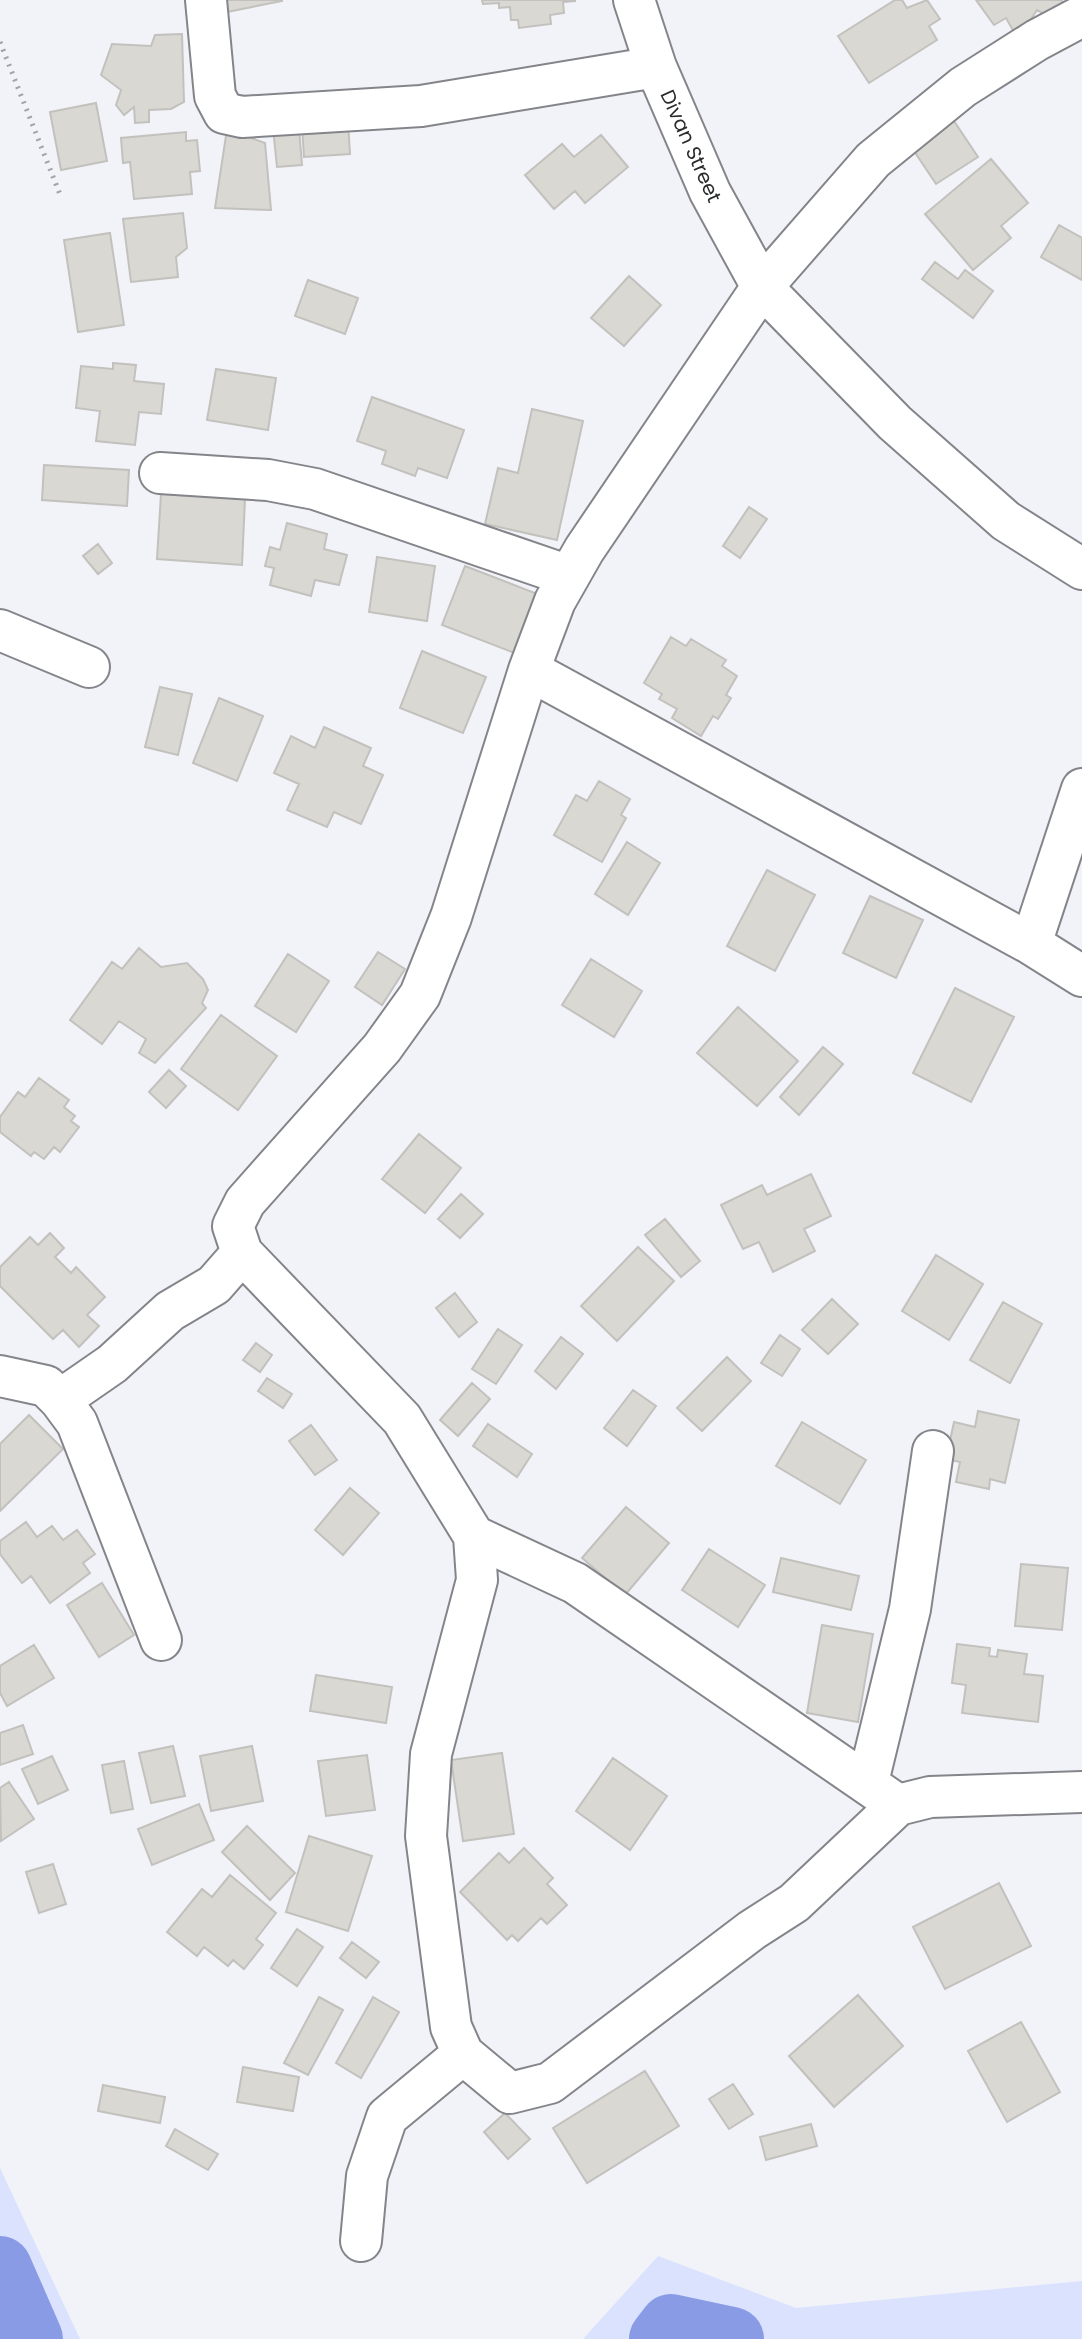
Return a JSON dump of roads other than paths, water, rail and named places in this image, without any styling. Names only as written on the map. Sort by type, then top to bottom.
[{"type":"street","points":[[206,0],[215,96],[224,113],[242,117],[421,106],[656,67]]},
{"type":"street","name":"Divan Street","points":[[634,0],[656,67],[710,192],[762,287],[895,423],[1006,521],[1082,569]]},
{"type":"street","points":[[933,1451],[883,1794],[794,1903],[741,1938],[550,2083],[510,2093],[463,2054],[451,2027],[426,1836],[431,1754],[477,1580],[474,1536],[402,1419],[242,1253],[233,1226],[245,1202],[382,1048],[420,995],[451,917],[529,670],[555,601],[762,287],[873,160],[963,87],[1037,40],[1082,16]]},
{"type":"street","points":[[160,473],[268,480],[315,489],[569,576]]},
{"type":"street","points":[[0,630],[89,667]]},
{"type":"street","points":[[529,670],[1031,944],[1082,976]]},
{"type":"street","points":[[1031,944],[1082,789]]},
{"type":"street","points":[[60,1400],[112,1364],[170,1311],[214,1285],[242,1253]]},
{"type":"street","points":[[0,1376],[46,1386],[77,1423],[161,1640]]},
{"type":"street","points":[[474,1536],[575,1583],[883,1794],[930,1797],[1016,1791],[1082,1792]]},
{"type":"street","points":[[361,2241],[367,2176],[387,2117],[463,2054]]},
{"type":"waterway","points":[[0,2268],[31,2339]]},
{"type":"waterway","points":[[661,2339],[671,2326],[732,2339]]}]
